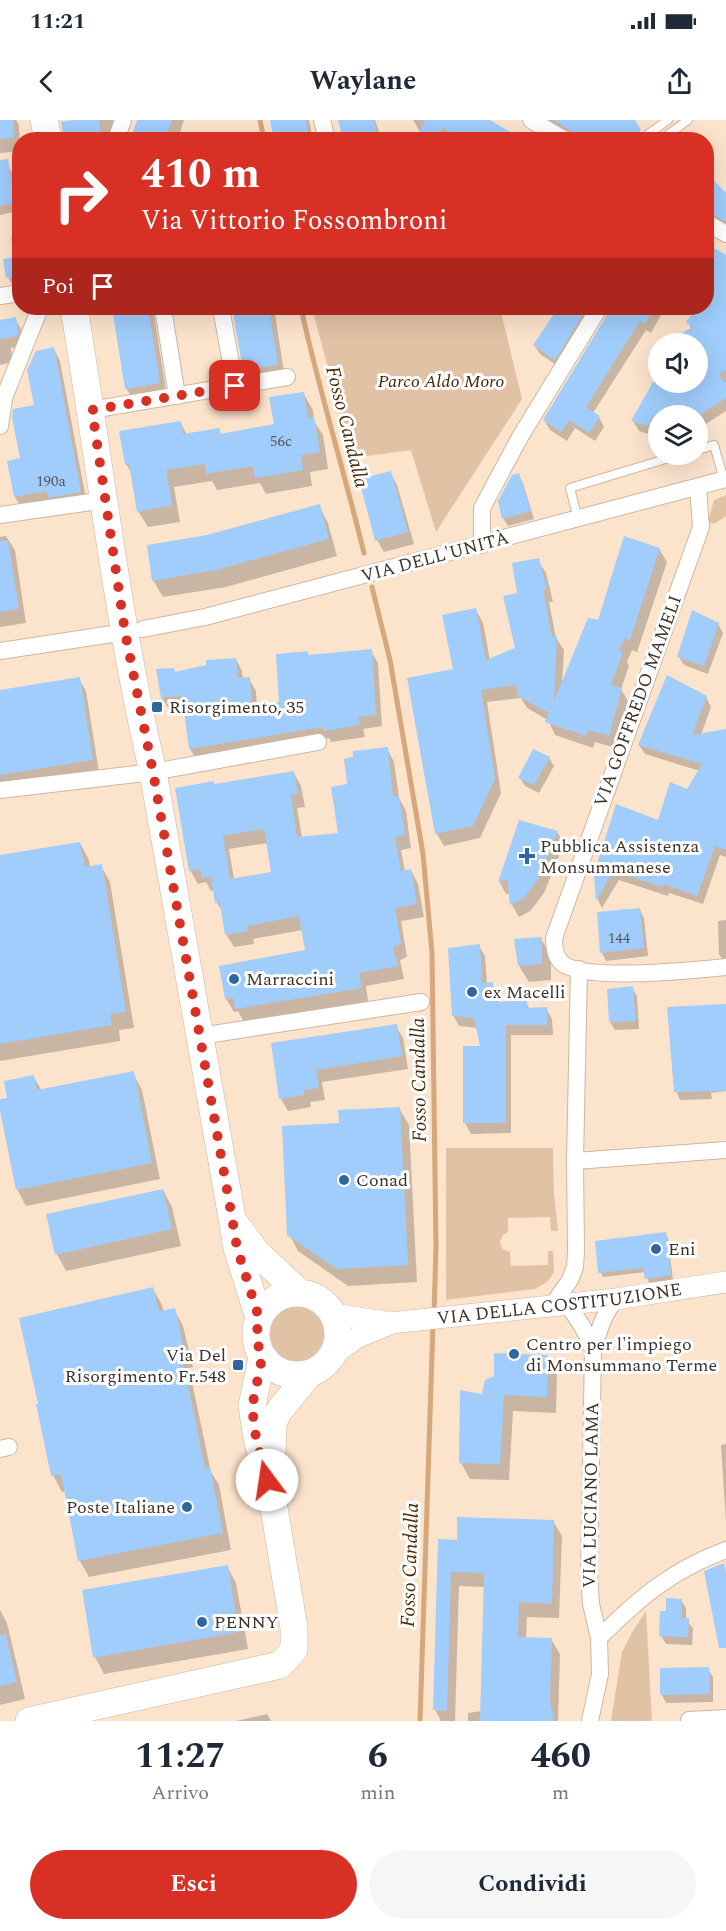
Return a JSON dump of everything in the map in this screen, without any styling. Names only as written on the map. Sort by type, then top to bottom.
[{"type":"main road","points":[[75,315],[105,501],[134,630]]},
{"type":"main road","points":[[92,415],[98,434],[113,461],[153,760],[200,1036],[237,1248],[259,1318]]},
{"type":"main road","points":[[97,448],[109,486],[134,630]]},
{"type":"main road","points":[[232,1218],[257,1254],[300,1293],[319,1299],[333,1314],[338,1327],[338,1341],[333,1355],[319,1370],[296,1376],[283,1374],[262,1358]]},
{"type":"main road","points":[[29,1721],[280,1665],[294,1650],[294,1628],[273,1502],[256,1438],[252,1407],[262,1358],[256,1338],[259,1318],[264,1309],[280,1297],[300,1293]]},
{"type":"main road","points":[[273,1502],[273,1422],[309,1374]]},
{"type":"street","points":[[531,120],[551,132]]},
{"type":"street","points":[[0,426],[4,398],[37,315]]},
{"type":"street","points":[[164,315],[177,396]]},
{"type":"street","points":[[222,315],[235,386]]},
{"type":"street","points":[[482,545],[483,508],[520,437],[595,315]]},
{"type":"street","points":[[92,415],[177,396],[287,377]]},
{"type":"street","name":"VIA DELL'UNITÀ","points":[[0,651],[205,617],[725,479]]},
{"type":"street","name":"VIA GOFFREDO MAMELI","points":[[579,969],[568,967],[560,962],[555,950],[554,938],[701,527],[698,488]]},
{"type":"street","points":[[0,515],[105,501]]},
{"type":"street","points":[[0,790],[153,760],[318,742]]},
{"type":"street","points":[[562,1300],[575,1266],[579,969],[600,972],[662,972],[726,967]]},
{"type":"street","points":[[200,1036],[421,1002]]},
{"type":"street","points":[[575,1161],[726,1150]]},
{"type":"street","points":[[562,1300],[574,1293],[666,1282],[688,1287]]},
{"type":"street","name":"VIA DELLA COSTITUZIONE","points":[[333,1314],[391,1323],[420,1321],[532,1308],[562,1300],[616,1299],[726,1282]]},
{"type":"street","name":"VIA LUCIANO LAMA","points":[[590,1721],[600,1674],[599,1638],[591,1604],[589,1574],[593,1350],[600,1326],[616,1299]]},
{"type":"street","name":"VIA LUCIANO LAMA","points":[[562,1300],[578,1317],[587,1332],[593,1350]]},
{"type":"street","name":"VIA DELLA COSTITUZIONE","points":[[333,1355],[358,1337],[391,1323]]},
{"type":"street","points":[[599,1638],[633,1604],[657,1585],[704,1558],[726,1550]]},
{"type":"street","points":[[689,1720],[726,1719]]},
{"type":"lane","points":[[651,132],[668,120]]},
{"type":"lane","points":[[672,132],[688,120]]},
{"type":"lane","points":[[708,447],[714,445],[725,479]]},
{"type":"lane","points":[[579,519],[570,488],[648,464]]},
{"type":"green space","name":"Parco Aldo Moro","points":[[314,315],[502,315],[522,399],[436,532],[411,450],[352,458]]},
{"type":"green space","points":[[726,495],[726,516],[714,524],[708,522],[714,500]]},
{"type":"green space","points":[[446,1148],[553,1148],[558,1231],[551,1231],[550,1217],[508,1218],[508,1232],[503,1235],[500,1242],[502,1249],[510,1252],[511,1266],[548,1265],[548,1251],[553,1251],[554,1272],[547,1282],[535,1289],[446,1300]]},
{"type":"green space","points":[[292,1307],[302,1307],[312,1311],[320,1319],[324,1334],[320,1349],[312,1357],[302,1361],[292,1361],[282,1357],[274,1349],[270,1339],[270,1329],[274,1319],[282,1311]]},
{"type":"green space","points":[[646,1611],[652,1721],[611,1721],[622,1652]]},
{"type":"building","points":[[0,120],[13,120],[12,138],[0,139]]},
{"type":"building","points":[[99,120],[101,132],[63,132],[61,122]]},
{"type":"building","points":[[137,120],[172,120],[168,132],[133,132]]},
{"type":"building","points":[[270,120],[306,120],[308,132],[272,132]]},
{"type":"building","points":[[338,120],[374,120],[377,132],[341,132]]},
{"type":"building","points":[[425,120],[490,120],[510,132],[450,132],[443,128],[441,132],[419,132]]},
{"type":"building","points":[[554,120],[635,120],[641,130],[639,132],[571,131]]},
{"type":"building","points":[[8,159],[12,204],[0,206],[0,160]]},
{"type":"building","points":[[714,180],[726,193],[726,222],[714,215]]},
{"type":"building","points":[[714,248],[726,255],[726,370],[719,374],[726,385],[726,398],[708,410],[708,405],[648,405],[648,426],[631,421],[648,391],[648,393],[708,393],[708,333],[681,333],[693,327],[686,322],[692,315],[714,315]]},
{"type":"building","points":[[12,257],[12,277],[6,278],[3,259]]},
{"type":"building","points":[[113,315],[149,315],[160,383],[125,389]]},
{"type":"building","points":[[233,315],[270,315],[278,365],[243,370]]},
{"type":"building","points":[[553,315],[583,315],[555,360],[533,345]]},
{"type":"building","points":[[607,315],[651,315],[645,324],[640,321],[586,407],[600,416],[589,433],[569,420],[561,432],[543,420]]},
{"type":"building","points":[[16,317],[19,333],[17,336],[0,339],[0,320]]},
{"type":"building","points":[[54,347],[81,492],[48,498],[47,491],[14,497],[7,461],[20,458],[12,417],[13,409],[34,405],[27,370],[36,351]]},
{"type":"building","points":[[304,392],[308,418],[314,417],[320,452],[301,455],[303,470],[255,478],[253,466],[206,474],[205,464],[166,470],[172,505],[137,512],[129,464],[125,465],[119,431],[181,421],[183,434],[220,428],[220,434],[274,424],[269,397]]},
{"type":"building","points":[[391,471],[408,532],[375,541],[359,479]]},
{"type":"building","points":[[519,473],[531,511],[502,519],[498,501],[512,475]]},
{"type":"building","points":[[320,504],[329,539],[216,570],[152,581],[147,545],[207,535]]},
{"type":"building","points":[[624,536],[660,548],[630,640],[625,638],[619,650],[623,652],[611,685],[622,688],[609,736],[588,730],[586,736],[545,722],[549,713],[518,696],[516,685],[481,690],[495,779],[473,826],[435,834],[407,678],[453,669],[442,615],[476,608],[486,660],[515,648],[503,596],[517,593],[512,563],[539,558],[547,589],[543,590],[552,637],[557,636],[554,701],[588,618],[598,620]]},
{"type":"building","points":[[8,540],[19,609],[0,612],[0,541]]},
{"type":"building","points":[[692,610],[719,623],[704,666],[677,657]]},
{"type":"building","points":[[372,649],[376,715],[358,717],[360,725],[323,731],[323,727],[189,749],[182,696],[161,698],[156,669],[174,668],[175,672],[206,665],[206,660],[236,658],[238,678],[250,677],[252,707],[279,702],[276,654],[308,651],[308,655]]},
{"type":"building","points":[[667,675],[707,696],[692,735],[726,729],[726,850],[715,846],[697,896],[664,884],[663,887],[613,871],[596,901],[594,875],[600,865],[597,864],[616,804],[658,820],[670,782],[687,789],[702,764],[638,745]]},
{"type":"building","points":[[80,677],[93,760],[0,775],[0,690]]},
{"type":"building","points":[[388,747],[393,797],[399,796],[405,835],[395,837],[401,871],[411,869],[417,904],[395,908],[401,944],[393,947],[398,966],[359,973],[362,988],[235,1009],[233,998],[225,999],[219,966],[305,950],[299,916],[247,926],[248,931],[225,935],[220,903],[215,903],[211,877],[202,878],[200,869],[189,871],[175,788],[294,771],[298,794],[291,795],[297,837],[338,833],[331,787],[347,784],[344,759],[353,757],[353,751]],"holes":[[[264,829],[271,872],[230,879],[223,836]]]},
{"type":"building","points":[[533,749],[550,757],[534,785],[518,778]]},
{"type":"building","name":"Pubblica Assistenza Monsummanese","points":[[519,820],[558,831],[538,880],[523,899],[510,905],[507,880],[498,882]]},
{"type":"building","points":[[80,842],[85,867],[102,864],[126,1012],[110,1014],[112,1025],[0,1044],[0,855]]},
{"type":"building","points":[[640,908],[644,948],[600,953],[597,912]]},
{"type":"building","points":[[542,937],[542,964],[518,966],[514,939]]},
{"type":"building","points":[[480,944],[482,983],[493,982],[495,1002],[527,1000],[527,1008],[547,1007],[547,1025],[506,1025],[506,1123],[463,1123],[463,1046],[480,1046],[474,1018],[452,1016],[448,948]]},
{"type":"building","points":[[633,986],[636,1021],[609,1022],[607,989]]},
{"type":"building","points":[[726,1004],[726,1091],[674,1092],[667,1007]]},
{"type":"building","points":[[397,1024],[402,1056],[316,1070],[319,1088],[304,1090],[304,1095],[279,1099],[271,1043]]},
{"type":"building","points":[[134,1071],[152,1163],[16,1190],[0,1111],[0,1099],[7,1098],[4,1081],[34,1075],[37,1090]]},
{"type":"building","name":"Conad","points":[[400,1107],[408,1265],[337,1269],[287,1235],[282,1126],[339,1123],[338,1110]]},
{"type":"building","points":[[163,1189],[172,1229],[55,1255],[46,1214]]},
{"type":"building","points":[[666,1232],[671,1275],[645,1279],[643,1268],[598,1273],[595,1241]]},
{"type":"building","points":[[153,1287],[159,1311],[175,1308],[184,1350],[181,1351],[205,1468],[210,1467],[223,1533],[78,1561],[61,1474],[51,1476],[19,1318]]},
{"type":"building","points":[[494,1353],[548,1355],[547,1397],[504,1395],[500,1464],[459,1463],[460,1390],[482,1394],[485,1380],[494,1376]]},
{"type":"building","points":[[457,1517],[554,1520],[552,1604],[519,1602],[518,1637],[552,1638],[550,1701],[554,1721],[480,1721],[484,1573],[451,1572],[447,1711],[433,1710],[438,1539],[457,1540]]},
{"type":"building","points":[[724,1563],[726,1648],[719,1648],[704,1571]]},
{"type":"building","points":[[228,1565],[239,1632],[93,1658],[82,1590]]},
{"type":"building","points":[[666,1598],[682,1599],[682,1618],[689,1618],[688,1637],[659,1636],[660,1611],[666,1611]]},
{"type":"building","points":[[0,1635],[6,1635],[17,1682],[0,1686]]},
{"type":"building","points":[[709,1667],[710,1694],[660,1695],[660,1668]]},
{"type":"waterway","name":"Fosso Candalla","points":[[260,120],[262,132]]},
{"type":"waterway","name":"Fosso Candalla","points":[[303,315],[364,553]]},
{"type":"waterway","name":"Fosso Candalla","points":[[372,587],[390,660],[423,854],[432,953],[436,1246],[434,1315]]},
{"type":"waterway","name":"Fosso Candalla","points":[[420,1721],[433,1324]]},
{"type":"place","name":"Risorgimento, 35","points":[[157,707]]},
{"type":"place","name":"Pubblica Assistenza Monsummanese","points":[[527,856]]},
{"type":"place","name":"Marraccini","points":[[234,979]]},
{"type":"place","name":"ex Macelli","points":[[472,992]]},
{"type":"place","name":"Conad","points":[[344,1180]]},
{"type":"place","name":"Eni","points":[[656,1249]]},
{"type":"place","name":"Centro per l'impiego di Monsummano Terme","points":[[514,1354]]},
{"type":"place","name":"Via Del Risorgimento Fr.548","points":[[238,1365]]},
{"type":"place","name":"Poste Italiane","points":[[187,1507]]},
{"type":"place","name":"PENNY","points":[[202,1622]]},
{"type":"route","points":[[235,386],[92,410],[125,632],[153,772],[237,1248],[259,1318],[256,1338],[262,1358],[252,1407],[256,1438],[267,1480]]}]
